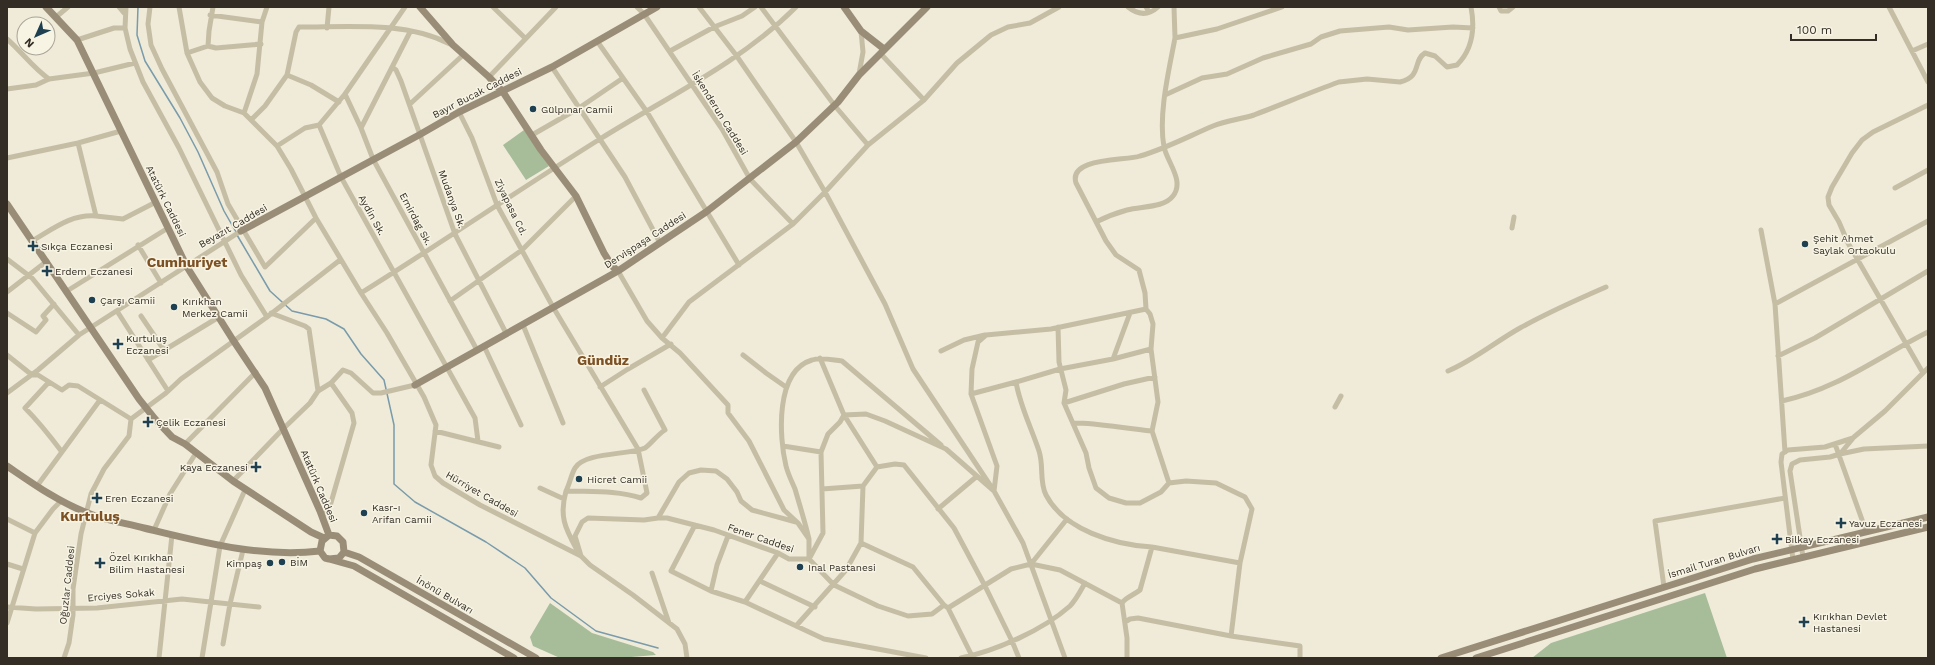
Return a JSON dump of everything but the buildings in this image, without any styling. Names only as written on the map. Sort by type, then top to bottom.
[{"type":"main road","name":"Atatürk Caddesi","points":[[46,7],[55,16]]},
{"type":"main road","points":[[420,7],[453,45],[489,77],[502,92],[532,134],[541,150],[576,196],[604,253],[612,266],[618,271]]},
{"type":"main road","name":"Bayır Bucak Caddesi","points":[[306,196],[459,112],[552,67],[657,7]]},
{"type":"main road","points":[[882,51],[927,7]]},
{"type":"main road","name":"Dervişpaşa Caddesi","points":[[416,385],[618,271],[706,212],[796,142],[835,106],[859,75],[882,51],[861,30],[848,8]]},
{"type":"main road","name":"Atatürk Caddesi","points":[[56,17],[77,40],[187,267],[265,388],[322,517],[327,537]]},
{"type":"main road","name":"Beyazıt Caddesi","points":[[242,231],[306,196]]},
{"type":"main road","points":[[7,204],[146,408],[172,437],[185,444],[246,490],[311,532],[327,537],[337,536],[341,539],[345,546],[344,552],[339,558],[329,559]]},
{"type":"main road","points":[[7,466],[61,501],[87,513],[220,546],[243,550],[304,553],[320,550],[320,546],[327,537]]},
{"type":"main road","name":"İsmail Turan Bulvarı","points":[[1441,658],[1753,559],[1928,517]]},
{"type":"main road","name":"İsmail Turan Bulvarı","points":[[1476,658],[1756,569],[1928,528]]},
{"type":"main road","name":"İnönü Bulvarı","points":[[320,550],[325,558],[354,566],[514,658]]},
{"type":"main road","name":"İnönü Bulvarı","points":[[344,552],[359,557],[536,658]]},
{"type":"street","points":[[56,17],[68,7]]},
{"type":"street","points":[[119,7],[124,13]]},
{"type":"street","points":[[126,7],[124,13],[125,28],[135,63],[241,275],[269,315],[304,326],[308,329],[318,391]]},
{"type":"street","points":[[150,7],[148,24],[151,45],[162,70],[217,172],[228,204],[242,231],[265,267],[316,218]]},
{"type":"street","name":"Hürriyet Caddesi","points":[[180,7],[187,53],[200,82],[212,98],[225,106],[244,113],[252,119],[276,146],[306,196],[316,218],[340,260],[387,333],[432,413],[436,424],[431,465],[435,476],[443,483],[520,526],[581,556],[590,565],[633,595],[677,629],[685,644],[688,658]]},
{"type":"street","points":[[208,46],[210,15],[213,7]]},
{"type":"street","points":[[244,113],[257,74],[262,22],[267,7]]},
{"type":"street","points":[[327,28],[329,7]]},
{"type":"street","points":[[276,146],[305,128],[319,125],[345,94],[405,7]]},
{"type":"street","points":[[493,7],[526,38]]},
{"type":"street","points":[[489,77],[556,7]]},
{"type":"street","name":"İskenderun Caddesi","points":[[637,7],[644,14],[693,84],[722,129],[750,179],[793,224]]},
{"type":"street","points":[[698,7],[736,55],[796,142],[825,192],[885,304],[913,369],[994,491],[1023,543],[1065,658]]},
{"type":"street","points":[[670,51],[714,27],[742,16],[755,7]]},
{"type":"street","points":[[761,7],[835,106],[868,145]]},
{"type":"street","points":[[361,293],[601,139],[693,84],[776,26],[796,7]]},
{"type":"street","points":[[662,338],[689,302],[793,224],[868,145],[924,100],[957,63],[991,35],[1008,27],[1030,23],[1059,7]]},
{"type":"street","points":[[1128,7],[1138,13],[1158,7]]},
{"type":"street","points":[[1146,7],[1150,10]]},
{"type":"street","points":[[1096,222],[1125,211],[1163,202],[1174,195],[1176,190],[1176,173],[1164,148],[1162,131],[1165,95],[1175,38],[1174,7]]},
{"type":"street","points":[[1175,38],[1216,29],[1282,7]]},
{"type":"street","points":[[1169,483],[1152,431],[1158,402],[1151,349],[1153,324],[1150,314],[1146,309],[1145,293],[1139,270],[1116,255],[1106,241],[1076,184],[1074,178],[1076,174],[1086,165],[1138,157],[1164,148],[1216,125],[1254,115],[1339,82],[1352,79],[1389,82],[1406,80],[1413,75],[1421,55],[1425,53],[1435,56],[1447,67],[1457,65],[1468,51],[1473,28],[1471,7]]},
{"type":"street","points":[[1499,7],[1501,11],[1508,11],[1513,7]]},
{"type":"street","points":[[1889,7],[1928,82]]},
{"type":"street","points":[[210,15],[262,22]]},
{"type":"street","points":[[1165,95],[1202,78],[1227,74],[1263,58],[1311,44],[1321,37],[1340,31],[1389,27],[1408,30],[1453,27],[1473,28]]},
{"type":"street","points":[[77,40],[114,28],[125,28]]},
{"type":"street","points":[[252,119],[265,106],[287,75],[296,32],[299,28],[390,28],[439,38],[453,45]]},
{"type":"street","name":"Dervişpaşa Caddesi","points":[[859,75],[863,52],[861,30]]},
{"type":"street","points":[[361,128],[410,32]]},
{"type":"street","points":[[7,39],[17,47],[38,72],[49,79]]},
{"type":"street","points":[[597,41],[647,112],[739,265]]},
{"type":"street","points":[[187,53],[208,46],[216,48],[260,44]]},
{"type":"street","points":[[1912,51],[1928,44]]},
{"type":"street","points":[[882,51],[924,100]]},
{"type":"street","points":[[410,104],[463,55]]},
{"type":"street","points":[[7,89],[36,85],[49,79],[94,73],[135,63]]},
{"type":"street","name":"Mudanya Sk.","points":[[392,67],[396,70],[410,104],[419,135],[455,234],[506,334]]},
{"type":"street","points":[[552,67],[625,177],[660,243]]},
{"type":"street","points":[[287,75],[311,85],[339,102]]},
{"type":"street","points":[[532,134],[579,108],[623,78]]},
{"type":"street","name":"Emirdag Sk.","points":[[345,94],[361,128],[373,159],[477,350]]},
{"type":"street","points":[[1923,373],[1881,298],[1866,276],[1829,205],[1828,196],[1852,153],[1862,140],[1873,132],[1928,105]]},
{"type":"street","name":"Ziyapasa Cd.","points":[[459,112],[472,138],[497,205],[553,307],[638,449]]},
{"type":"street","name":"Aydin Sk.","points":[[319,125],[341,177],[393,273],[475,418],[478,441]]},
{"type":"street","points":[[7,158],[78,143],[122,131]]},
{"type":"street","points":[[78,143],[96,216]]},
{"type":"street","points":[[1895,188],[1928,170]]},
{"type":"street","points":[[450,301],[522,250],[576,196]]},
{"type":"street","points":[[32,241],[75,217],[84,215],[123,219],[156,202]]},
{"type":"street","points":[[1512,228],[1514,217]]},
{"type":"street","points":[[1775,304],[1928,221]]},
{"type":"street","points":[[67,291],[138,245],[168,228]]},
{"type":"street","points":[[1761,230],[1775,304],[1785,452]]},
{"type":"street","name":"Beyazıt Caddesi","points":[[7,393],[32,375],[79,335],[242,231]]},
{"type":"street","points":[[138,245],[162,283]]},
{"type":"street","points":[[7,259],[28,275],[42,289],[79,335]]},
{"type":"street","points":[[7,355],[32,375],[38,375],[62,390],[69,385],[78,386],[131,419],[168,391],[181,379],[269,315],[340,260]]},
{"type":"street","points":[[7,292],[47,261]]},
{"type":"street","points":[[1778,356],[1814,338],[1928,270]]},
{"type":"street","points":[[618,271],[647,321],[728,404],[728,413],[749,441],[784,510],[798,522],[809,539]]},
{"type":"street","points":[[1448,371],[1463,365],[1525,326],[1562,306],[1606,287]]},
{"type":"street","points":[[7,313],[36,332],[46,322],[43,316],[54,304]]},
{"type":"street","points":[[941,351],[964,340],[986,335],[1058,327],[1146,309]]},
{"type":"street","points":[[117,311],[168,391]]},
{"type":"street","points":[[1113,359],[1130,313]]},
{"type":"street","points":[[141,316],[164,350]]},
{"type":"street","points":[[148,360],[219,317]]},
{"type":"street","points":[[523,325],[563,423]]},
{"type":"street","points":[[1058,327],[1060,369],[1066,390],[1064,403],[1086,453],[1089,468],[1096,488],[1109,498],[1126,503],[1140,503],[1161,492],[1169,483],[1186,481],[1216,483],[1245,497],[1252,509],[1240,563],[1231,636]]},
{"type":"street","points":[[1782,401],[1796,398],[1849,377],[1906,343],[1928,332]]},
{"type":"street","points":[[986,335],[978,342],[972,369],[971,394],[997,466],[994,491]]},
{"type":"street","points":[[600,387],[671,344]]},
{"type":"street","points":[[484,346],[521,425]]},
{"type":"street","points":[[971,394],[1060,369],[1113,359],[1151,349]]},
{"type":"street","points":[[743,355],[766,374],[786,387]]},
{"type":"street","points":[[994,491],[842,361],[820,358],[806,362],[800,366],[786,387],[783,400],[783,446],[786,467],[799,503],[809,539],[809,559],[834,585],[878,606],[908,616],[932,614],[985,586],[1011,569],[1031,564],[1060,570],[1122,603]]},
{"type":"street","points":[[820,358],[844,414],[878,467]]},
{"type":"street","points":[[1840,454],[1854,437],[1885,411],[1928,368]]},
{"type":"street","points":[[233,481],[282,429],[310,403],[318,391],[331,383],[343,370],[351,373],[373,393],[381,393],[393,389],[416,385]]},
{"type":"street","points":[[185,444],[256,372]]},
{"type":"street","points":[[1064,403],[1124,384],[1155,377]]},
{"type":"street","points":[[49,382],[25,408],[38,421],[44,431],[62,452]]},
{"type":"street","points":[[1016,382],[1018,397],[1040,453],[1042,482],[1047,496],[1061,515],[1081,528],[1119,543],[1152,547],[1240,563]]},
{"type":"street","points":[[322,517],[330,506],[354,423],[352,413],[331,383]]},
{"type":"street","points":[[581,556],[564,525],[562,508],[566,491],[575,467],[581,462],[610,454],[645,448],[657,435],[665,430],[644,390]]},
{"type":"street","points":[[1335,407],[1340,396]]},
{"type":"street","points":[[37,486],[100,400]]},
{"type":"street","points":[[844,414],[866,414],[885,421],[946,449]]},
{"type":"street","points":[[809,559],[823,533],[821,452],[828,434],[840,422],[844,414]]},
{"type":"street","name":"Oğuzlar Caddesi","points":[[64,658],[69,643],[74,581],[81,534],[92,494],[104,469],[129,436],[131,419]]},
{"type":"street","points":[[1074,423],[1094,423],[1108,427],[1152,431]]},
{"type":"street","points":[[435,431],[499,447]]},
{"type":"street","points":[[1793,560],[1781,462],[1782,454],[1788,450],[1825,447],[1854,437]]},
{"type":"street","points":[[1835,444],[1840,454],[1866,531]]},
{"type":"street","points":[[783,446],[821,452]]},
{"type":"street","points":[[1803,558],[1790,471],[1792,464],[1800,460],[1830,457],[1864,449],[1928,446]]},
{"type":"street","points":[[566,491],[625,492],[641,498],[646,493],[638,449]]},
{"type":"street","points":[[154,530],[170,494],[196,453]]},
{"type":"street","points":[[796,626],[815,607],[846,570],[861,543],[863,486],[878,467],[895,464],[904,465],[954,528],[985,586],[1019,658]]},
{"type":"street","points":[[658,518],[680,482],[689,473],[701,470],[716,471],[728,479],[741,501],[752,510],[798,522]]},
{"type":"street","points":[[938,509],[976,477]]},
{"type":"street","points":[[822,489],[863,486]]},
{"type":"street","points":[[540,488],[564,499]]},
{"type":"street","points":[[202,658],[220,546],[246,490]]},
{"type":"street","points":[[1664,587],[1655,522],[1785,498]]},
{"type":"street","points":[[7,623],[35,533],[61,501]]},
{"type":"street","points":[[1786,505],[1795,504]]},
{"type":"street","name":"Fener Caddesi","points":[[581,556],[575,536],[582,522],[588,518],[644,520],[658,518],[695,525],[778,553],[789,559],[809,559]]},
{"type":"street","points":[[7,519],[35,533]]},
{"type":"street","points":[[1031,564],[1066,519]]},
{"type":"street","points":[[695,525],[671,571],[711,591],[745,602],[824,639],[926,658]]},
{"type":"street","points":[[159,658],[172,535]]},
{"type":"street","points":[[711,591],[717,565],[728,536]]},
{"type":"street","points":[[861,543],[913,567],[946,606],[972,656]]},
{"type":"street","points":[[1127,658],[1126,622],[1122,603],[1124,599],[1140,590],[1152,547]]},
{"type":"street","points":[[223,644],[230,604],[243,550]]},
{"type":"street","points":[[745,602],[778,553]]},
{"type":"street","points":[[7,564],[23,570]]},
{"type":"street","points":[[652,573],[670,623]]},
{"type":"street","points":[[760,581],[815,607]]},
{"type":"street","points":[[961,658],[972,656],[1012,641],[1052,620],[1071,605],[1085,583]]},
{"type":"street","name":"Erciyes Sokak","points":[[7,607],[13,606],[36,609],[73,607],[97,608],[182,598],[259,606]]},
{"type":"street","points":[[1126,622],[1130,619],[1138,618],[1231,636],[1300,646],[1300,658]]},
{"type":"green space","points":[[524,130],[549,166],[526,180],[503,145]]},
{"type":"green space","points":[[1705,593],[1727,658],[1532,658],[1551,643]]},
{"type":"green space","points":[[550,603],[592,633],[653,652],[656,655],[619,658],[560,658],[533,646],[530,637]]},
{"type":"waterway","points":[[138,7],[137,35],[145,61],[180,118],[198,152],[224,211],[236,232]]},
{"type":"waterway","points":[[237,235],[270,291],[292,311],[326,319],[344,329],[361,354],[384,380],[394,425],[394,484],[415,502],[486,542],[525,568],[551,598],[596,631],[658,648]]},
{"type":"place","name":"Gülpınar Camii","points":[[533,109]]},
{"type":"place","name":"Şehit Ahmet Saylak Ortaokulu","points":[[1805,244]]},
{"type":"place","name":"Sıkça Eczanesi","points":[[33,246]]},
{"type":"place","name":"Erdem Eczanesi","points":[[47,271]]},
{"type":"place","name":"Çarşı Camii","points":[[92,300]]},
{"type":"place","name":"Kırıkhan Merkez Camii","points":[[174,307]]},
{"type":"place","name":"Kurtuluş Eczanesi","points":[[118,344]]},
{"type":"place","name":"Çelik Eczanesi","points":[[148,422]]},
{"type":"place","name":"Kaya Eczanesi","points":[[256,467]]},
{"type":"place","name":"Hicret Camii","points":[[579,479]]},
{"type":"place","name":"Eren Eczanesi","points":[[97,498]]},
{"type":"place","name":"Kasr-ı Arifan Camii","points":[[364,513]]},
{"type":"place","name":"Yavuz Eczanesi","points":[[1841,523]]},
{"type":"place","name":"Bilkay Eczanesi","points":[[1777,539]]},
{"type":"place","name":"BİM","points":[[282,562]]},
{"type":"place","name":"Özel Kırıkhan Bilim Hastanesi","points":[[100,563]]},
{"type":"place","name":"Kimpaş","points":[[270,563]]},
{"type":"place","name":"Inal Pastanesi","points":[[800,567]]},
{"type":"place","name":"Kırıkhan Devlet Hastanesi","points":[[1804,622]]},
{"type":"district","name":"Cumhuriyet","points":[[187,262]]},
{"type":"district","name":"Gündüz","points":[[603,360]]},
{"type":"district","name":"Kurtuluş","points":[[90,516]]}]
